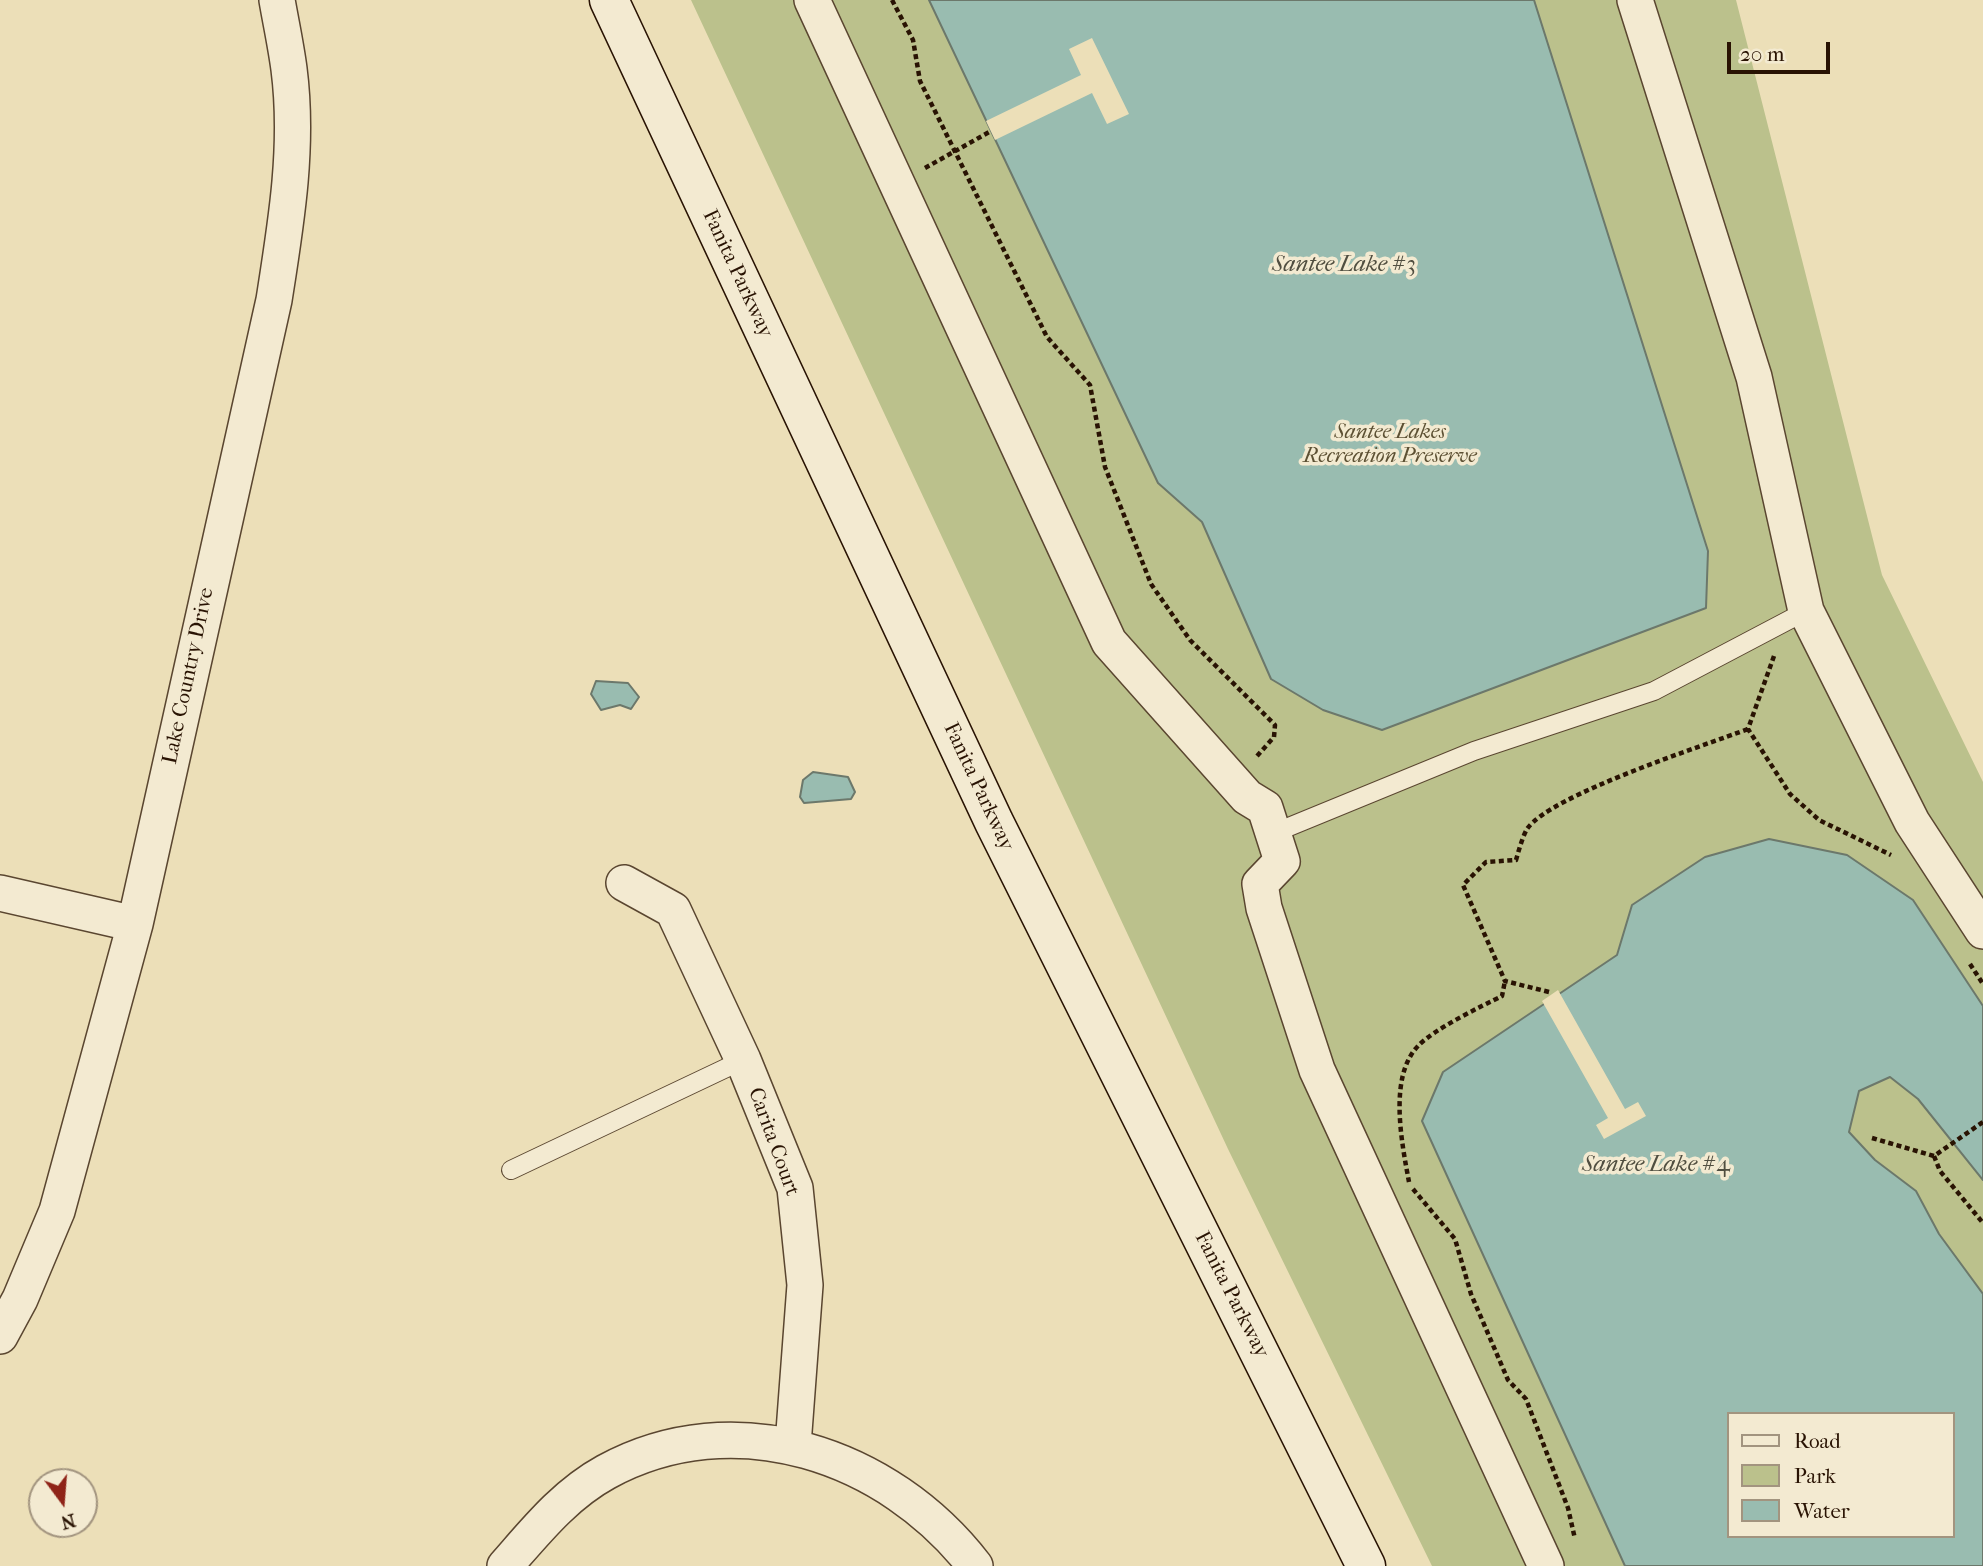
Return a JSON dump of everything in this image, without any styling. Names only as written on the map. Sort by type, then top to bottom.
[{"type":"street","name":"Lake Country Drive","points":[[0,1336],[20,1298],[57,1211],[135,924],[274,300],[286,226],[292,121],[289,70],[277,0]]},
{"type":"street","name":"Fanita Parkway","points":[[609,0],[994,822],[1366,1566]]},
{"type":"street","points":[[812,0],[1109,642],[1247,797],[1265,808],[1282,861],[1260,884],[1264,908],[1317,1070],[1546,1566]]},
{"type":"street","points":[[1635,0],[1754,377],[1806,611],[1912,822],[1983,931]]},
{"type":"street","name":"Carita Court","points":[[624,883],[673,910],[743,1060],[795,1188],[805,1285],[793,1445]]},
{"type":"street","points":[[0,893],[135,924]]},
{"type":"street","points":[[505,1566],[554,1511],[581,1488],[606,1472],[675,1446],[710,1440],[765,1441],[793,1445],[856,1468],[885,1485],[939,1527],[975,1566]]},
{"type":"lane","points":[[1274,833],[1474,751],[1654,691],[1806,611]]},
{"type":"lane","points":[[511,1170],[743,1060]]},
{"type":"path","points":[[892,0],[914,40],[919,80],[1047,337],[1090,385],[1105,467],[1151,584],[1190,640],[1275,725],[1274,737],[1233,782]]},
{"type":"path","points":[[897,183],[991,131]]},
{"type":"path","points":[[1576,1543],[1568,1508],[1526,1399],[1508,1380],[1471,1294],[1455,1239],[1410,1185],[1399,1129],[1401,1081],[1417,1046],[1502,996],[1505,981],[1462,885],[1486,862],[1516,860],[1528,828],[1566,801],[1748,729]]},
{"type":"path","points":[[1505,981],[1549,992]]},
{"type":"path","points":[[1934,1156],[1983,1122]]},
{"type":"path","points":[[1872,1138],[1934,1156]]},
{"type":"path","points":[[1934,1156],[1940,1171],[1983,1223]]},
{"type":"green space","name":"Santee Lakes Recreation Preserve","points":[[691,0],[1736,0],[1882,575],[1983,782],[1983,1566],[1432,1566],[1228,1149]]},
{"type":"water","name":"Santee Lake #3","points":[[929,0],[1534,0],[1708,551],[1706,608],[1382,730],[1323,710],[1271,679],[1202,522],[1158,483]]},
{"type":"water","points":[[596,681],[628,683],[639,697],[631,709],[620,705],[601,710],[591,694]]},
{"type":"water","points":[[813,772],[848,777],[855,792],[851,799],[804,803],[800,797],[803,780]]},
{"type":"water","name":"Santee Lake #4","points":[[1769,839],[1847,855],[1913,900],[1983,1006],[1983,1180],[1918,1099],[1890,1077],[1859,1091],[1849,1132],[1875,1160],[1916,1191],[1939,1234],[1983,1294],[1983,1566],[1625,1566],[1422,1121],[1443,1072],[1617,955],[1632,905],[1705,857]]},
{"type":"pier","points":[[1092,38],[1129,114],[1107,124],[1092,93],[995,140],[986,121],[1081,75],[1069,49]]},
{"type":"pier","points":[[1558,990],[1625,1109],[1638,1102],[1646,1116],[1604,1139],[1596,1125],[1608,1118],[1542,1001]]}]
